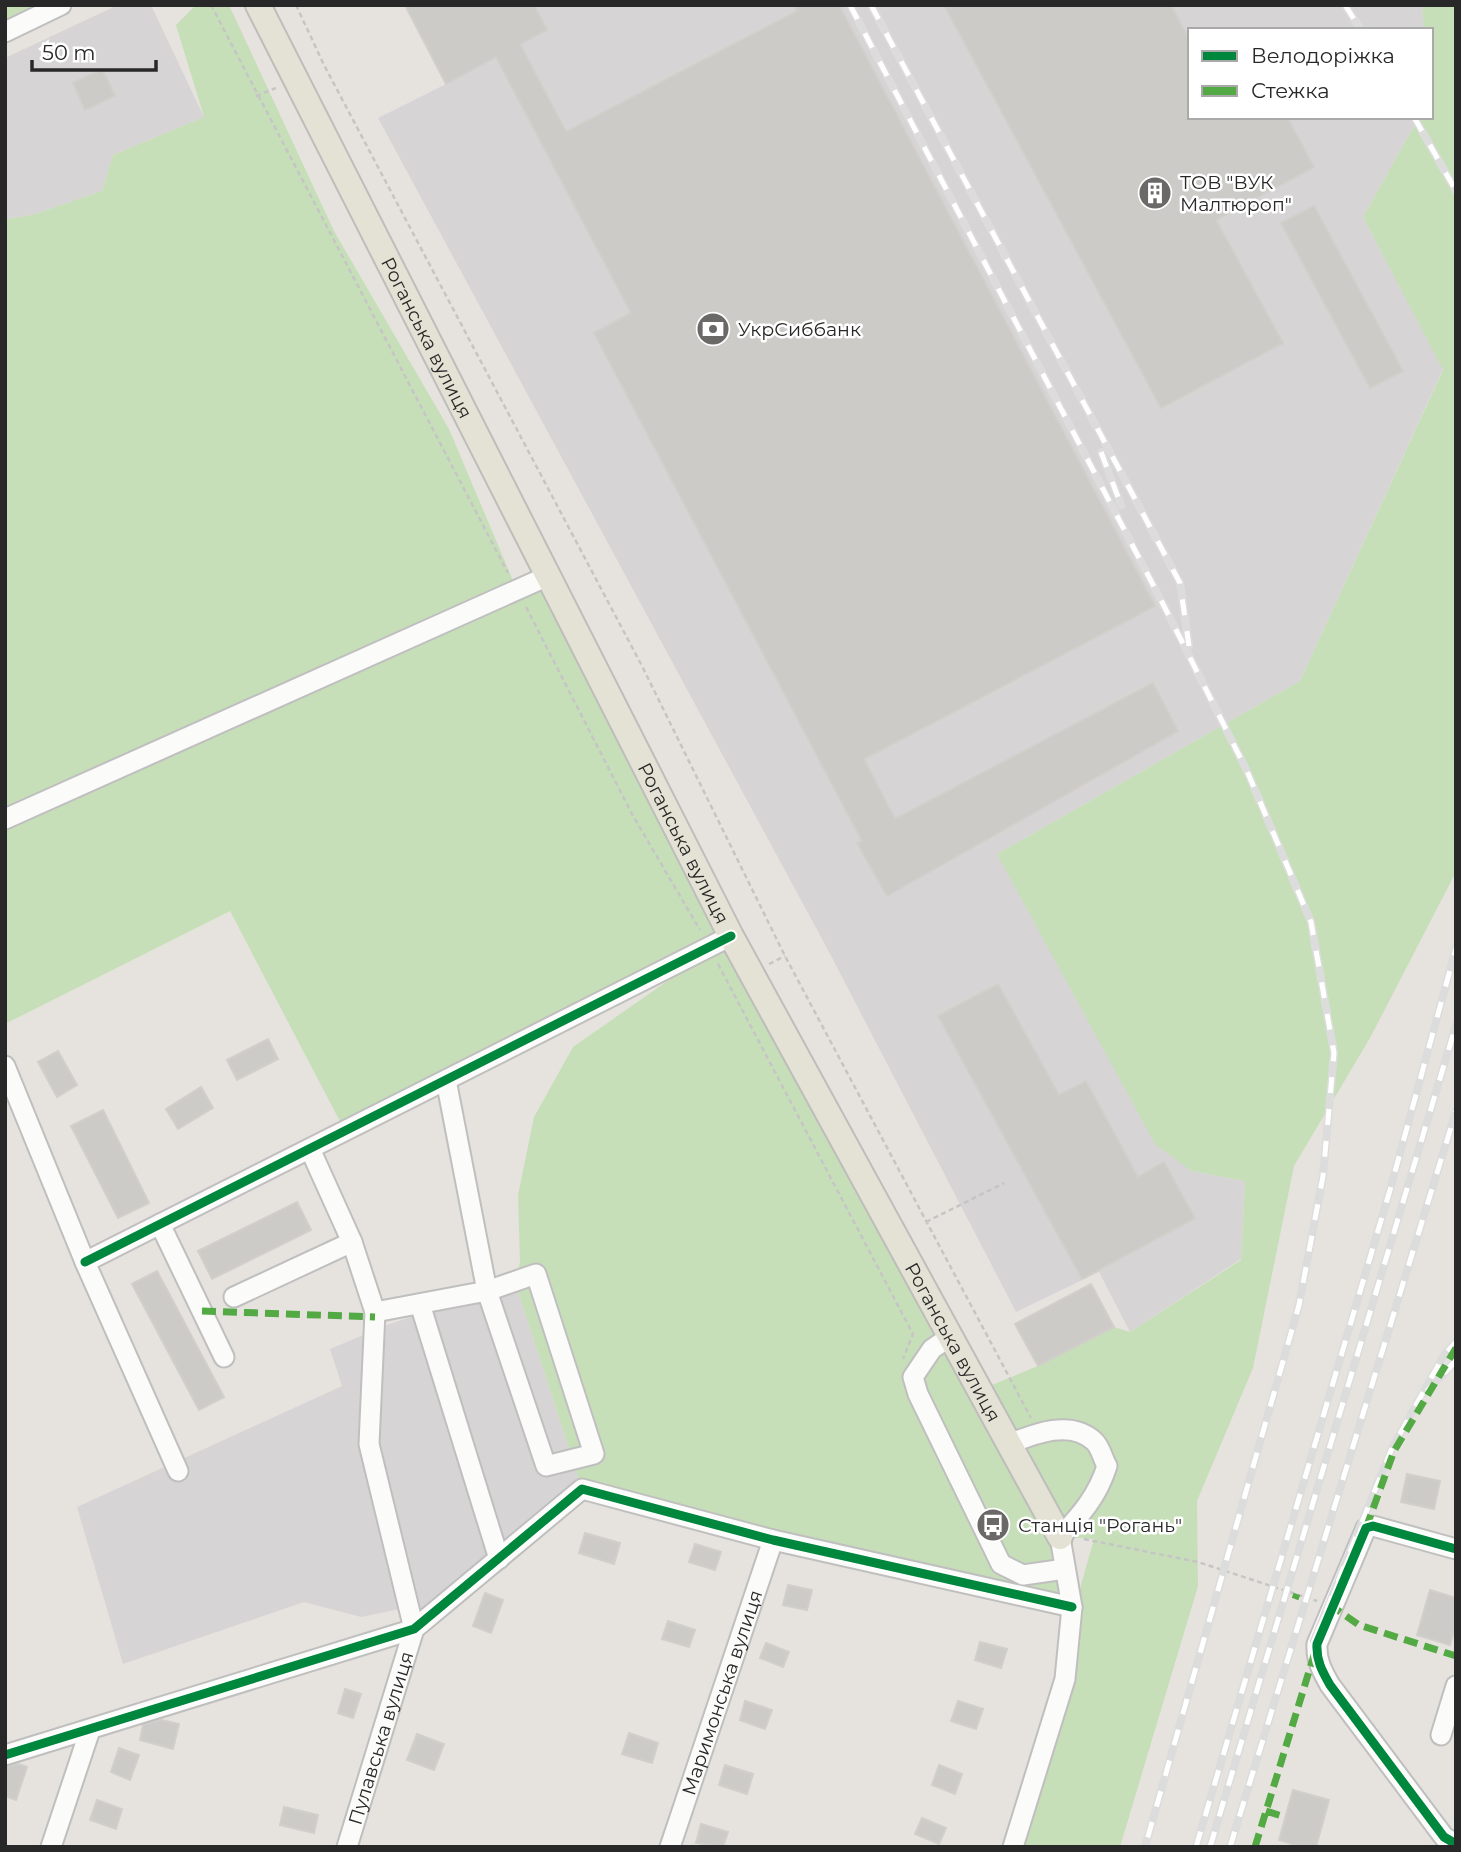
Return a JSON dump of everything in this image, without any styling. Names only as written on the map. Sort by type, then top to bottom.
[{"type":"main road","name":"Роганська вулиця","points":[[258,5],[548,576],[721,942],[951,1336],[1060,1537]]},
{"type":"street","points":[[5,32],[61,5]]},
{"type":"street","points":[[5,819],[548,576]]},
{"type":"street","points":[[85,1262],[721,942]]},
{"type":"street","points":[[5,1066],[85,1262],[177,1471]]},
{"type":"street","points":[[375,1312],[487,1291],[536,1274],[594,1454],[546,1466],[487,1291],[446,1080]]},
{"type":"street","points":[[310,1149],[352,1242],[375,1312],[369,1444],[414,1629]]},
{"type":"street","points":[[160,1224],[224,1357]]},
{"type":"street","points":[[234,1297],[352,1242]]},
{"type":"street","points":[[420,1304],[499,1559]]},
{"type":"street","points":[[951,1336],[932,1349],[913,1377],[918,1394],[1001,1564],[1023,1576],[1065,1569]]},
{"type":"street","points":[[1009,1444],[1038,1432],[1072,1430],[1096,1441],[1107,1466],[1101,1486],[1083,1514],[1060,1537]]},
{"type":"street","points":[[5,1755],[414,1629],[582,1489],[773,1540],[1072,1607]]},
{"type":"street","points":[[1456,1549],[1373,1526],[1366,1528],[1317,1644],[1320,1666],[1444,1837],[1456,1844]]},
{"type":"street","name":"Роганська вулиця","points":[[1013,1847],[1065,1679],[1072,1607],[1060,1537]]},
{"type":"street","name":"Маримонська вулиця","points":[[670,1847],[773,1540]]},
{"type":"street","name":"Пулавська вулиця","points":[[347,1847],[414,1629]]},
{"type":"street","points":[[1441,1735],[1456,1686]]},
{"type":"street","points":[[51,1847],[90,1730]]},
{"type":"path","points":[[211,5],[632,814],[721,942],[913,1334],[901,1367]]},
{"type":"path","points":[[296,5],[324,65],[642,666],[785,956],[1038,1432]]},
{"type":"path","points":[[926,1222],[1004,1183]]},
{"type":"path","points":[[1060,1537],[1094,1539],[1198,1562],[1332,1606]]},
{"type":"shaded area","points":[[118,5],[151,5],[204,117],[113,155],[102,191],[32,215],[5,219],[5,58]]},
{"type":"shaded area","points":[[405,5],[1422,5],[1424,28],[1188,28],[1188,119],[1418,119],[1363,217],[1443,369],[1300,681],[997,854],[1191,1171],[1245,1181],[1241,1259],[1130,1332],[1099,1272],[1016,1312],[828,950],[378,118],[446,84]]},
{"type":"shaded area","points":[[515,1282],[582,1489],[414,1629],[400,1609],[361,1617],[304,1602],[123,1664],[77,1507],[342,1386],[330,1349],[387,1325]]},
{"type":"green space","points":[[5,5],[61,5],[5,32]]},
{"type":"green space","points":[[196,5],[229,5],[334,231],[449,429],[517,590],[548,576],[980,1390],[1038,1366],[1114,1327],[1130,1332],[1241,1260],[1245,1181],[1191,1171],[1155,1144],[997,854],[1300,681],[1443,370],[1363,217],[1418,119],[1433,119],[1433,28],[1424,28],[1422,5],[1456,5],[1456,872],[1370,1038],[1294,1166],[1253,1368],[1197,1501],[1198,1586],[1120,1847],[1013,1847],[1065,1679],[1081,1585],[1094,1539],[1060,1537],[1072,1607],[582,1489],[515,1282],[520,1263],[518,1195],[534,1117],[573,1047],[726,940],[345,1131],[230,911],[5,1024],[5,219],[32,215],[102,191],[113,155],[204,117],[176,25]]},
{"type":"building","points":[[405,5],[534,5],[547,30],[520,44],[566,132],[797,11],[794,5],[839,5],[1155,606],[864,759],[895,819],[1153,683],[1178,731],[887,896],[857,843],[862,841],[594,333],[631,313],[496,57],[446,84]]},
{"type":"building","name":"ТОВ \"ВУК Малтюроп\"","points":[[944,5],[1171,5],[1188,37],[1188,119],[1288,119],[1314,167],[1216,220],[1283,343],[1161,408]]},
{"type":"building","points":[[102,69],[115,96],[85,110],[73,83]]},
{"type":"building","points":[[1314,206],[1403,371],[1370,388],[1281,223]]},
{"type":"building","points":[[998,984],[1059,1095],[1086,1081],[1138,1177],[1164,1162],[1195,1218],[1082,1279],[938,1016]]},
{"type":"building","points":[[268,1039],[278,1059],[237,1080],[227,1060]]},
{"type":"building","points":[[58,1051],[77,1085],[57,1097],[38,1062]]},
{"type":"building","points":[[201,1087],[213,1108],[178,1129],[166,1109]]},
{"type":"building","points":[[103,1110],[149,1203],[118,1218],[71,1126]]},
{"type":"building","points":[[297,1202],[311,1230],[212,1279],[198,1251]]},
{"type":"building","points":[[157,1271],[224,1397],[199,1410],[132,1284]]},
{"type":"building","points":[[1091,1284],[1114,1327],[1038,1366],[1015,1324]]},
{"type":"building","points":[[1407,1474],[1440,1481],[1434,1509],[1401,1502]]},
{"type":"building","points":[[585,1533],[620,1543],[614,1564],[579,1553]]},
{"type":"building","points":[[695,1544],[721,1552],[715,1570],[689,1562]]},
{"type":"building","points":[[788,1585],[812,1590],[807,1610],[783,1605]]},
{"type":"building","points":[[1430,1590],[1456,1598],[1456,1625],[1450,1645],[1417,1635]]},
{"type":"building","points":[[485,1593],[503,1600],[491,1633],[473,1626]]},
{"type":"building","points":[[668,1621],[695,1630],[689,1647],[662,1639]]},
{"type":"building","points":[[980,1642],[1007,1649],[1001,1668],[975,1660]]},
{"type":"building","points":[[766,1643],[789,1652],[783,1667],[760,1658]]},
{"type":"building","points":[[345,1689],[361,1694],[353,1718],[338,1713]]},
{"type":"building","points":[[745,1701],[772,1710],[765,1729],[740,1720]]},
{"type":"building","points":[[958,1701],[983,1709],[976,1729],[951,1721]]},
{"type":"building","points":[[161,1720],[179,1724],[173,1749],[140,1740],[143,1725]]},
{"type":"building","points":[[629,1733],[658,1743],[652,1763],[622,1754]]},
{"type":"building","points":[[417,1734],[444,1744],[434,1770],[407,1760]]},
{"type":"building","points":[[119,1748],[139,1755],[130,1780],[111,1772]]},
{"type":"building","points":[[18,1764],[27,1767],[16,1800],[5,1796],[5,1767]]},
{"type":"building","points":[[725,1765],[753,1774],[747,1794],[719,1785]]},
{"type":"building","points":[[939,1765],[962,1774],[955,1794],[932,1785]]},
{"type":"building","points":[[1293,1790],[1329,1800],[1316,1847],[1301,1847],[1279,1840]]},
{"type":"building","points":[[97,1800],[122,1809],[116,1829],[90,1820]]},
{"type":"building","points":[[284,1807],[318,1815],[314,1833],[280,1825]]},
{"type":"building","points":[[922,1818],[946,1828],[939,1844],[915,1834]]},
{"type":"building","points":[[701,1824],[728,1832],[723,1847],[696,1843]]},
{"type":"railway","points":[[850,5],[1162,602],[1247,771],[1311,922],[1334,1053],[1323,1176],[1299,1305],[1145,1847]]},
{"type":"railway","points":[[871,5],[1180,583],[1189,646]]},
{"type":"railway","points":[[1345,5],[1360,28]]},
{"type":"railway","points":[[1415,119],[1456,191]]},
{"type":"railway","points":[[1101,452],[1121,505]]},
{"type":"railway","points":[[1196,1847],[1390,1190],[1456,948]]},
{"type":"railway","points":[[1210,1847],[1456,1025]]},
{"type":"railway","points":[[1230,1847],[1456,1111]]},
{"type":"railway","points":[[1314,1641],[1392,1448],[1444,1355],[1456,1342]]},
{"type":"railway","points":[[1456,1360],[1428,1390],[1456,1361]]},
{"type":"marked path","points":[[202,1311],[375,1317]]},
{"type":"marked path","points":[[1366,1528],[1394,1451],[1456,1348]]},
{"type":"marked path","points":[[1295,1599],[1297,1594]]},
{"type":"marked path","points":[[1329,1604],[1359,1625],[1456,1656]]},
{"type":"marked path","points":[[1255,1847],[1315,1652]]},
{"type":"marked path","points":[[1266,1811],[1285,1817]]},
{"type":"cycle path","points":[[85,1262],[731,936]]},
{"type":"cycle path","points":[[5,1755],[414,1629],[582,1489],[773,1540],[1072,1607]]},
{"type":"cycle path","points":[[1456,1549],[1373,1526],[1366,1528],[1317,1644],[1320,1665],[1330,1685],[1444,1837],[1456,1844]]},
{"type":"place","name":"ТОВ \"ВУК Малтюроп\"","points":[[1155,193]]},
{"type":"place","name":"УкрСиббанк","points":[[713,329]]},
{"type":"place","name":"Станція \"Рогань\"","points":[[993,1525]]}]
